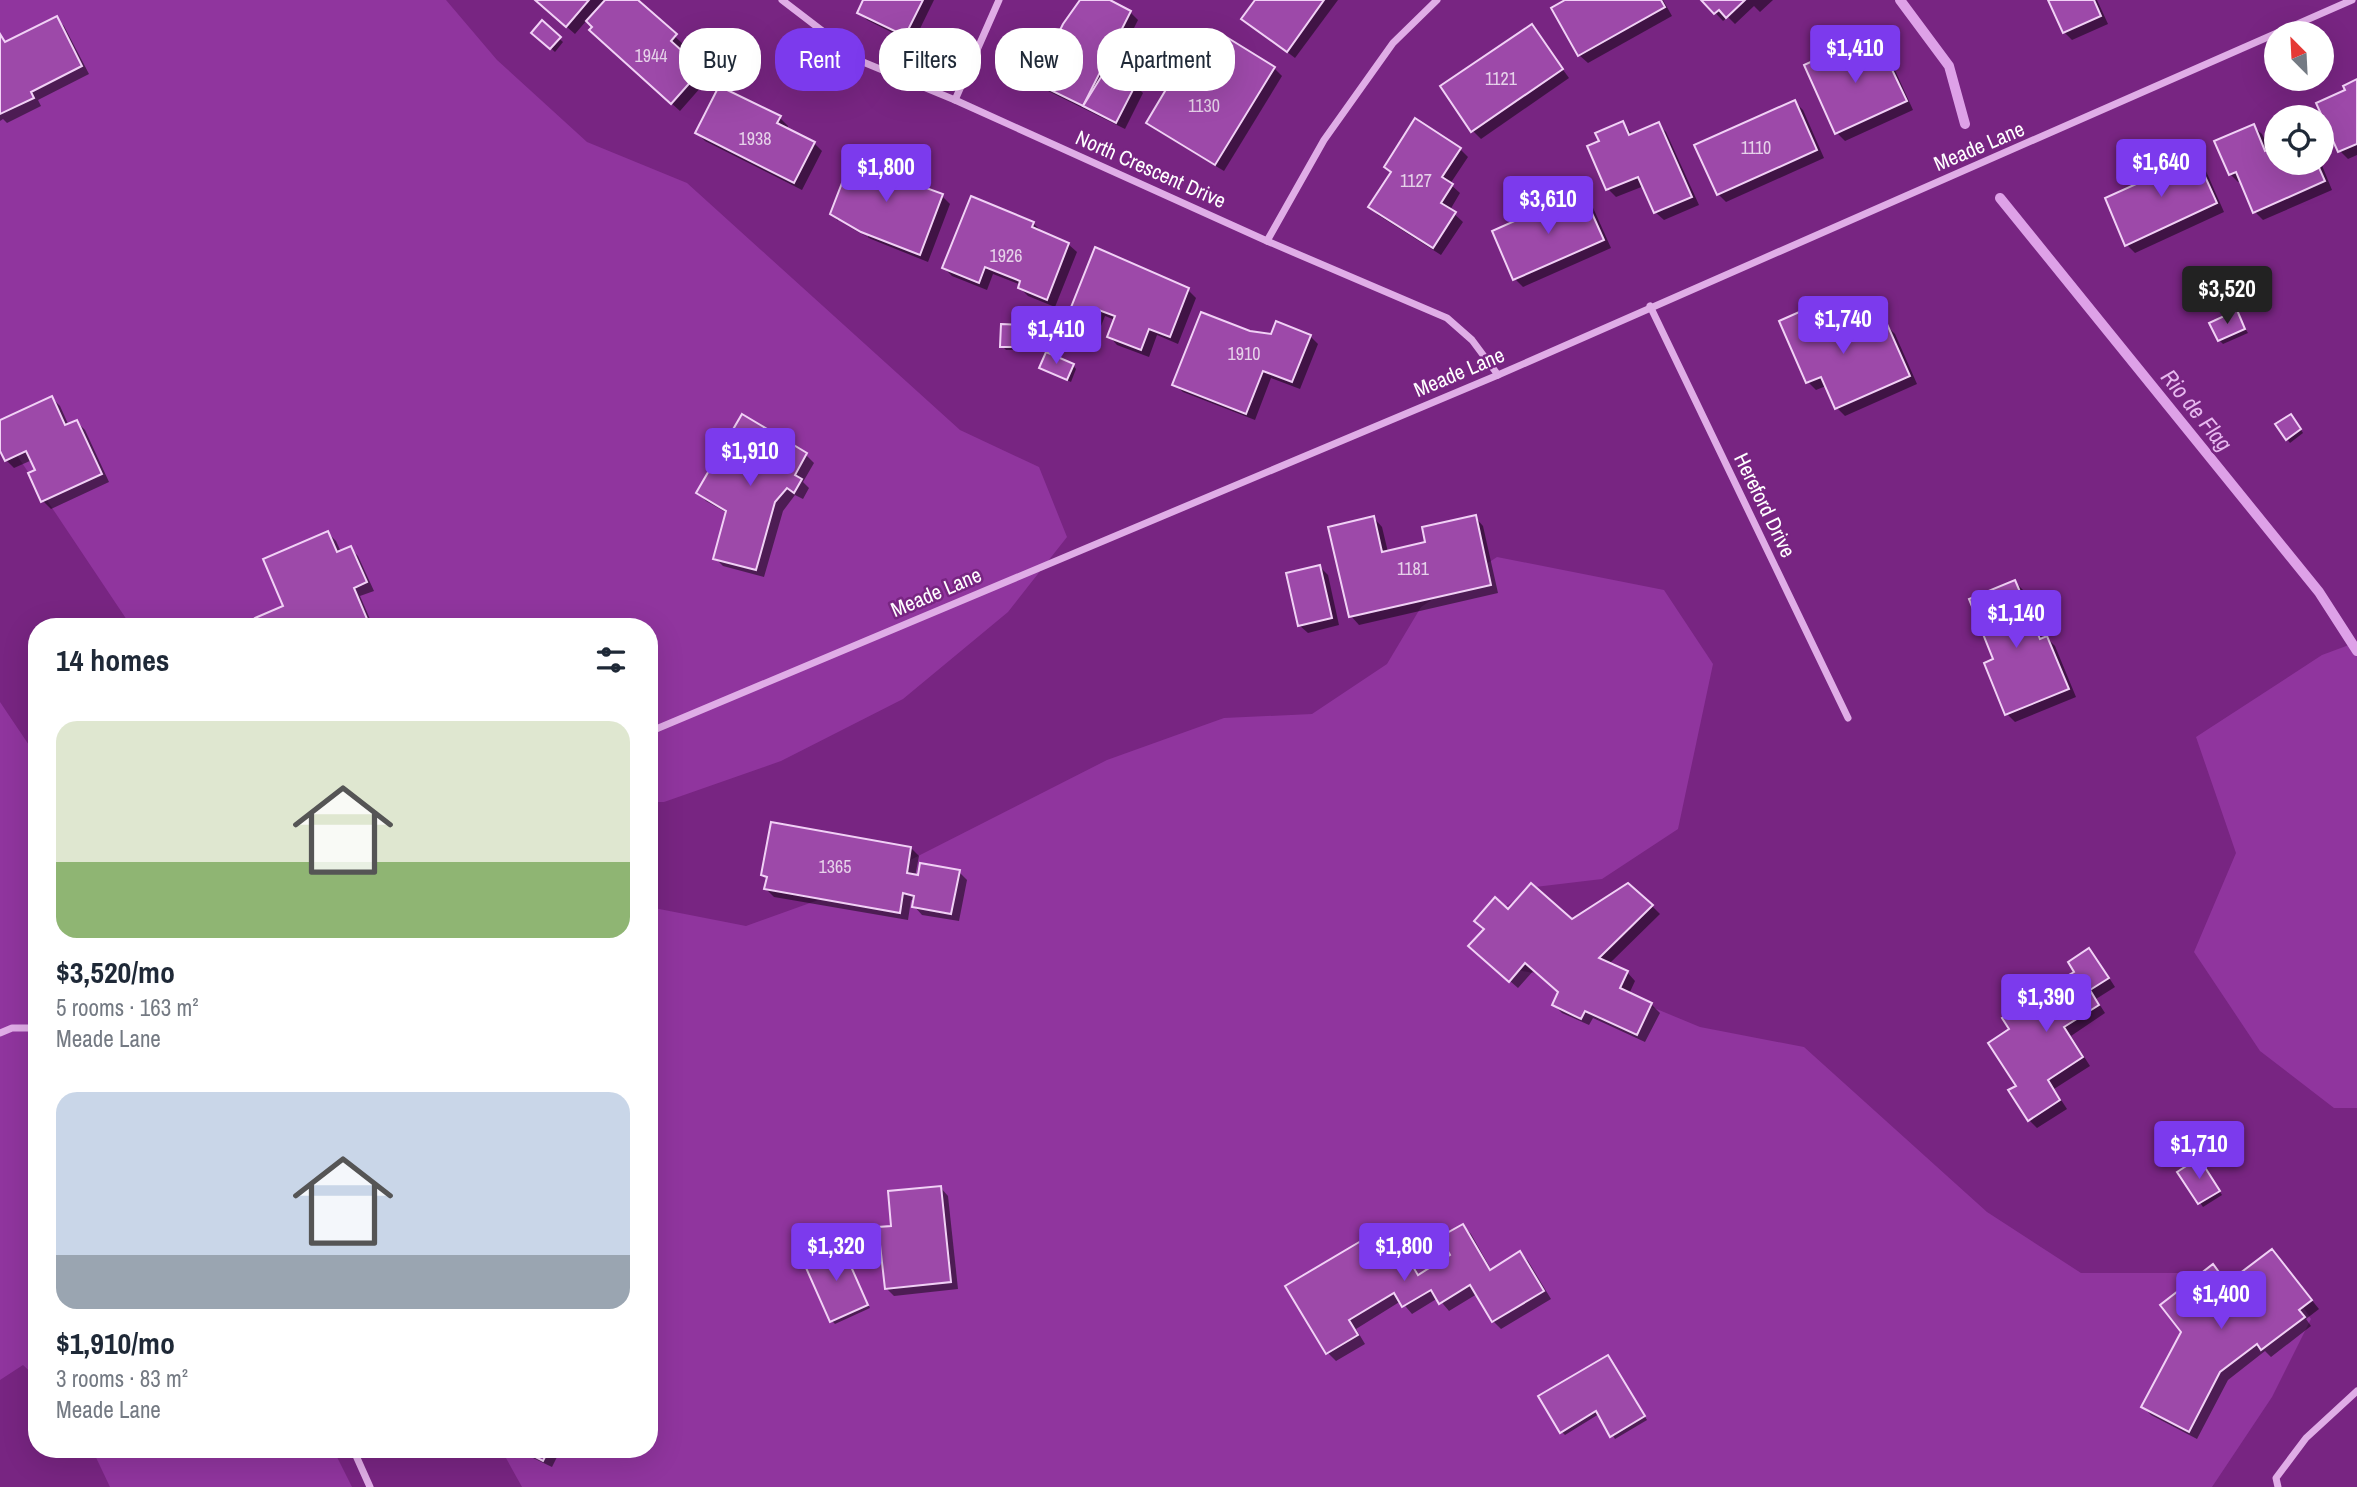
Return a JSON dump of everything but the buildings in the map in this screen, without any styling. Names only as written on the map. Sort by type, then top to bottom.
[{"type":"street","name":"North Crescent Drive","points":[[782,0],[863,62],[955,100],[1267,241],[1447,318],[1472,340],[1498,375]]},
{"type":"street","points":[[955,100],[999,0]]},
{"type":"street","points":[[1267,241],[1324,140],[1393,43],[1437,0]]},
{"type":"street","name":"Meade Lane","points":[[2304,21],[2352,0]]},
{"type":"street","name":"Meade Lane","points":[[658,728],[1498,375],[2264,39]]},
{"type":"street","name":"Hereford Drive","points":[[1650,306],[1848,718]]},
{"type":"street","points":[[0,1033],[12,1028],[28,1028]]},
{"type":"street","points":[[2278,1487],[2276,1478],[2306,1438],[2357,1391]]},
{"type":"street","points":[[356,1458],[370,1487]]},
{"type":"shaded area","points":[[0,0],[446,0],[497,60],[587,142],[687,183],[960,430],[1039,467],[1067,537],[1008,612],[903,699],[781,761],[658,802],[658,618],[126,618],[0,430]]},
{"type":"shaded area","points":[[1497,557],[1664,590],[1713,664],[1678,829],[1602,879],[1535,887],[1485,920],[1517,970],[1601,986],[1700,1027],[1804,1047],[1987,1212],[2081,1273],[2190,1273],[2278,1269],[2311,1319],[2272,1397],[2212,1487],[522,1487],[506,1458],[658,1458],[658,909],[746,926],[863,884],[1107,760],[1224,718],[1312,714],[1387,664],[1421,607]]},
{"type":"shaded area","points":[[2357,642],[2357,1108],[2334,1108],[2260,1051],[2194,952],[2236,853],[2196,737],[2322,655]]},
{"type":"shaded area","points":[[0,702],[28,744],[28,1370],[23,1365],[0,1380]]},
{"type":"shaded area","points":[[96,1458],[338,1458],[352,1487],[110,1487]]},
{"type":"waterway","name":"Rio de Flag","points":[[1900,0],[1949,66],[1965,124]]},
{"type":"waterway","name":"Rio de Flag","points":[[2000,198],[2319,592],[2357,651]]}]
